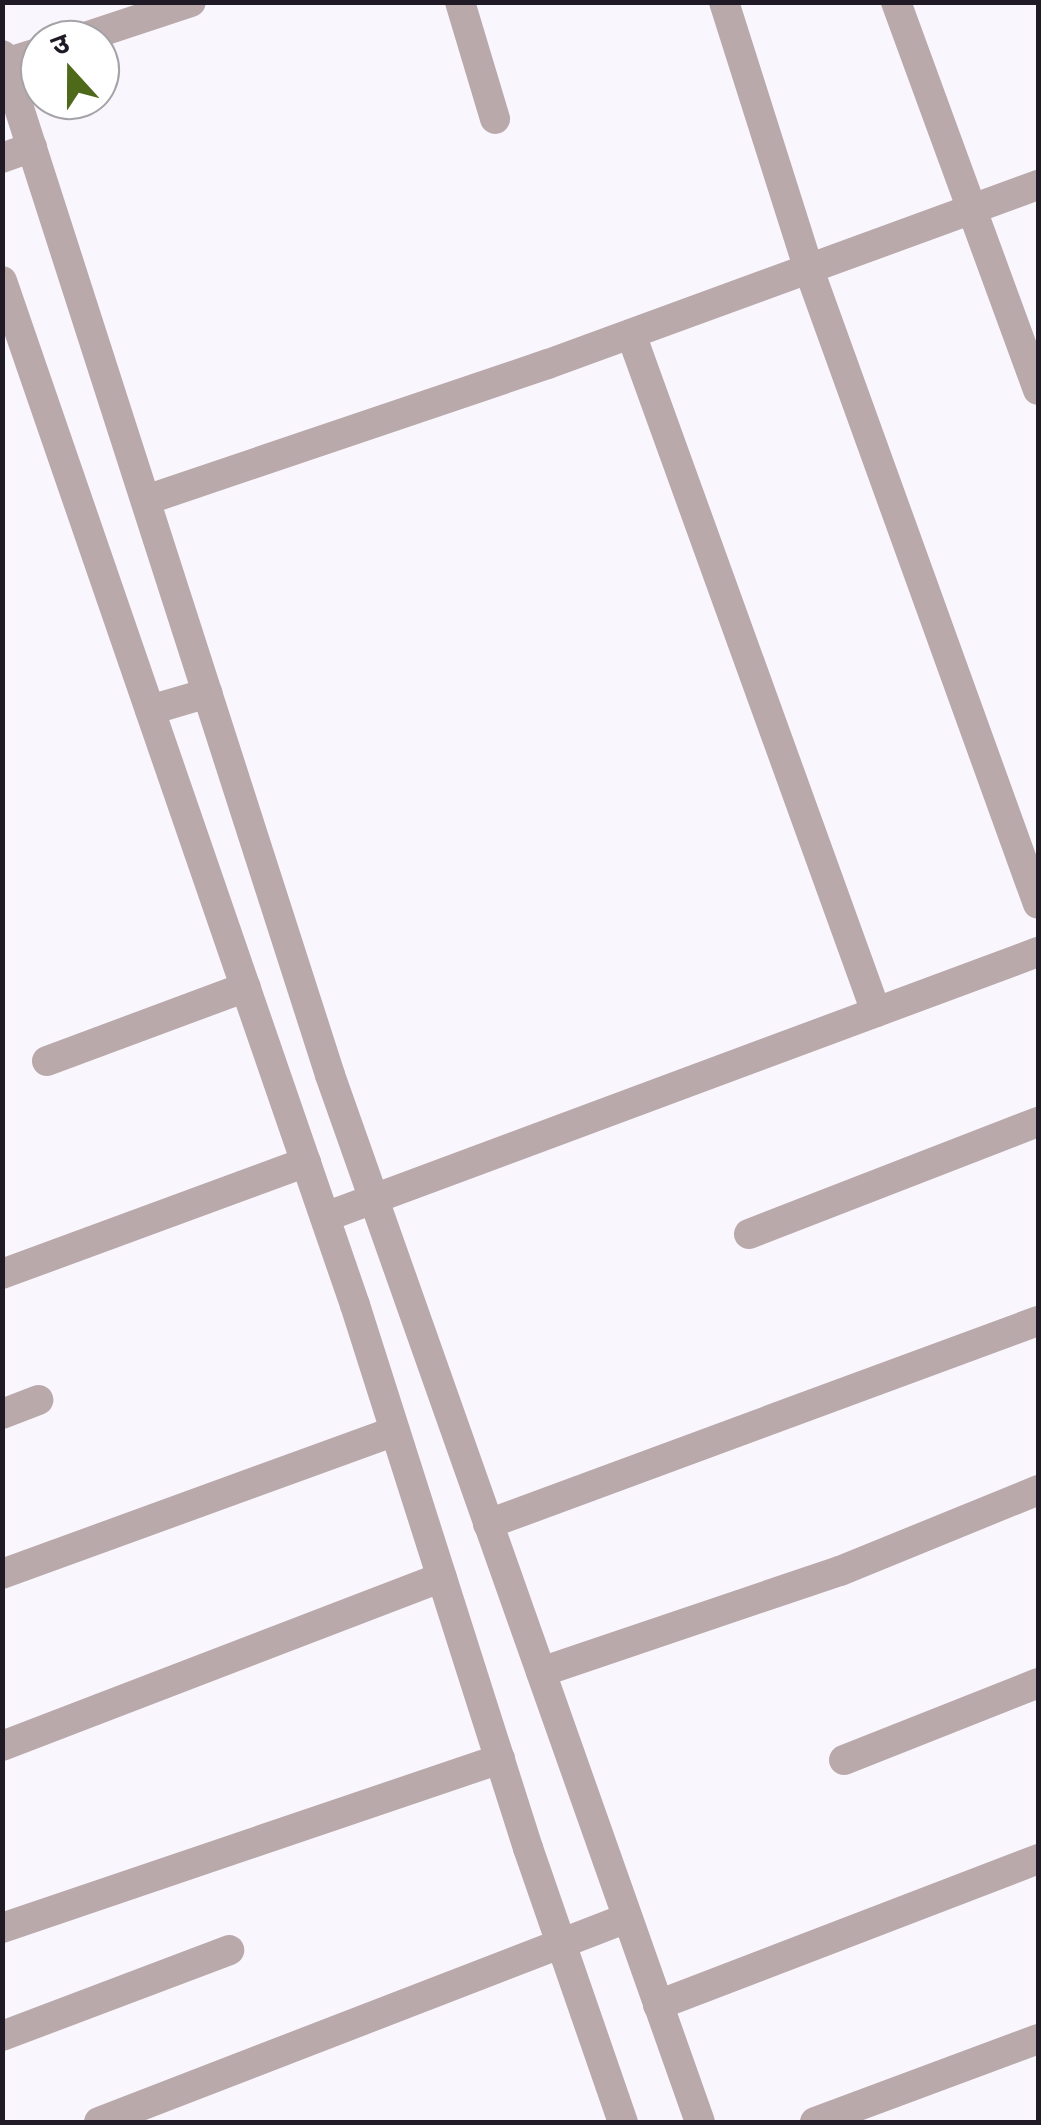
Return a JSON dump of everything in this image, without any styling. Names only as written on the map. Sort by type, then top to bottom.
[{"type":"street","points":[[120,25],[190,2]]},
{"type":"street","points":[[460,2],[495,120]]},
{"type":"street","points":[[724,2],[808,267],[1038,904]]},
{"type":"street","points":[[896,2],[1038,390]]},
{"type":"street","points":[[4,59],[375,1202],[700,2122]]},
{"type":"street","points":[[2,158],[32,147]]},
{"type":"street","points":[[146,500],[630,334],[1038,185]]},
{"type":"street","points":[[2,281],[325,1217],[500,1759],[623,2122]]},
{"type":"street","points":[[630,334],[876,1012]]},
{"type":"street","points":[[150,710],[208,694]]},
{"type":"street","points":[[325,1217],[375,1202],[1038,952]]},
{"type":"street","points":[[48,1060],[246,987]]},
{"type":"street","points":[[748,1234],[1038,1122]]},
{"type":"street","points":[[2,1274],[306,1162]]},
{"type":"street","points":[[488,1524],[1038,1321]]},
{"type":"street","points":[[2,1414],[38,1400]]},
{"type":"street","points":[[2,1574],[395,1432]]},
{"type":"street","points":[[541,1672],[840,1571],[1038,1490]]},
{"type":"street","points":[[2,1746],[442,1577]]},
{"type":"street","points":[[844,1760],[1038,1683]]},
{"type":"street","points":[[2,1928],[500,1759]]},
{"type":"street","points":[[658,2005],[1038,1859]]},
{"type":"street","points":[[99,2122],[627,1918]]},
{"type":"street","points":[[2,2036],[229,1950]]},
{"type":"street","points":[[815,2122],[1038,2039]]}]
